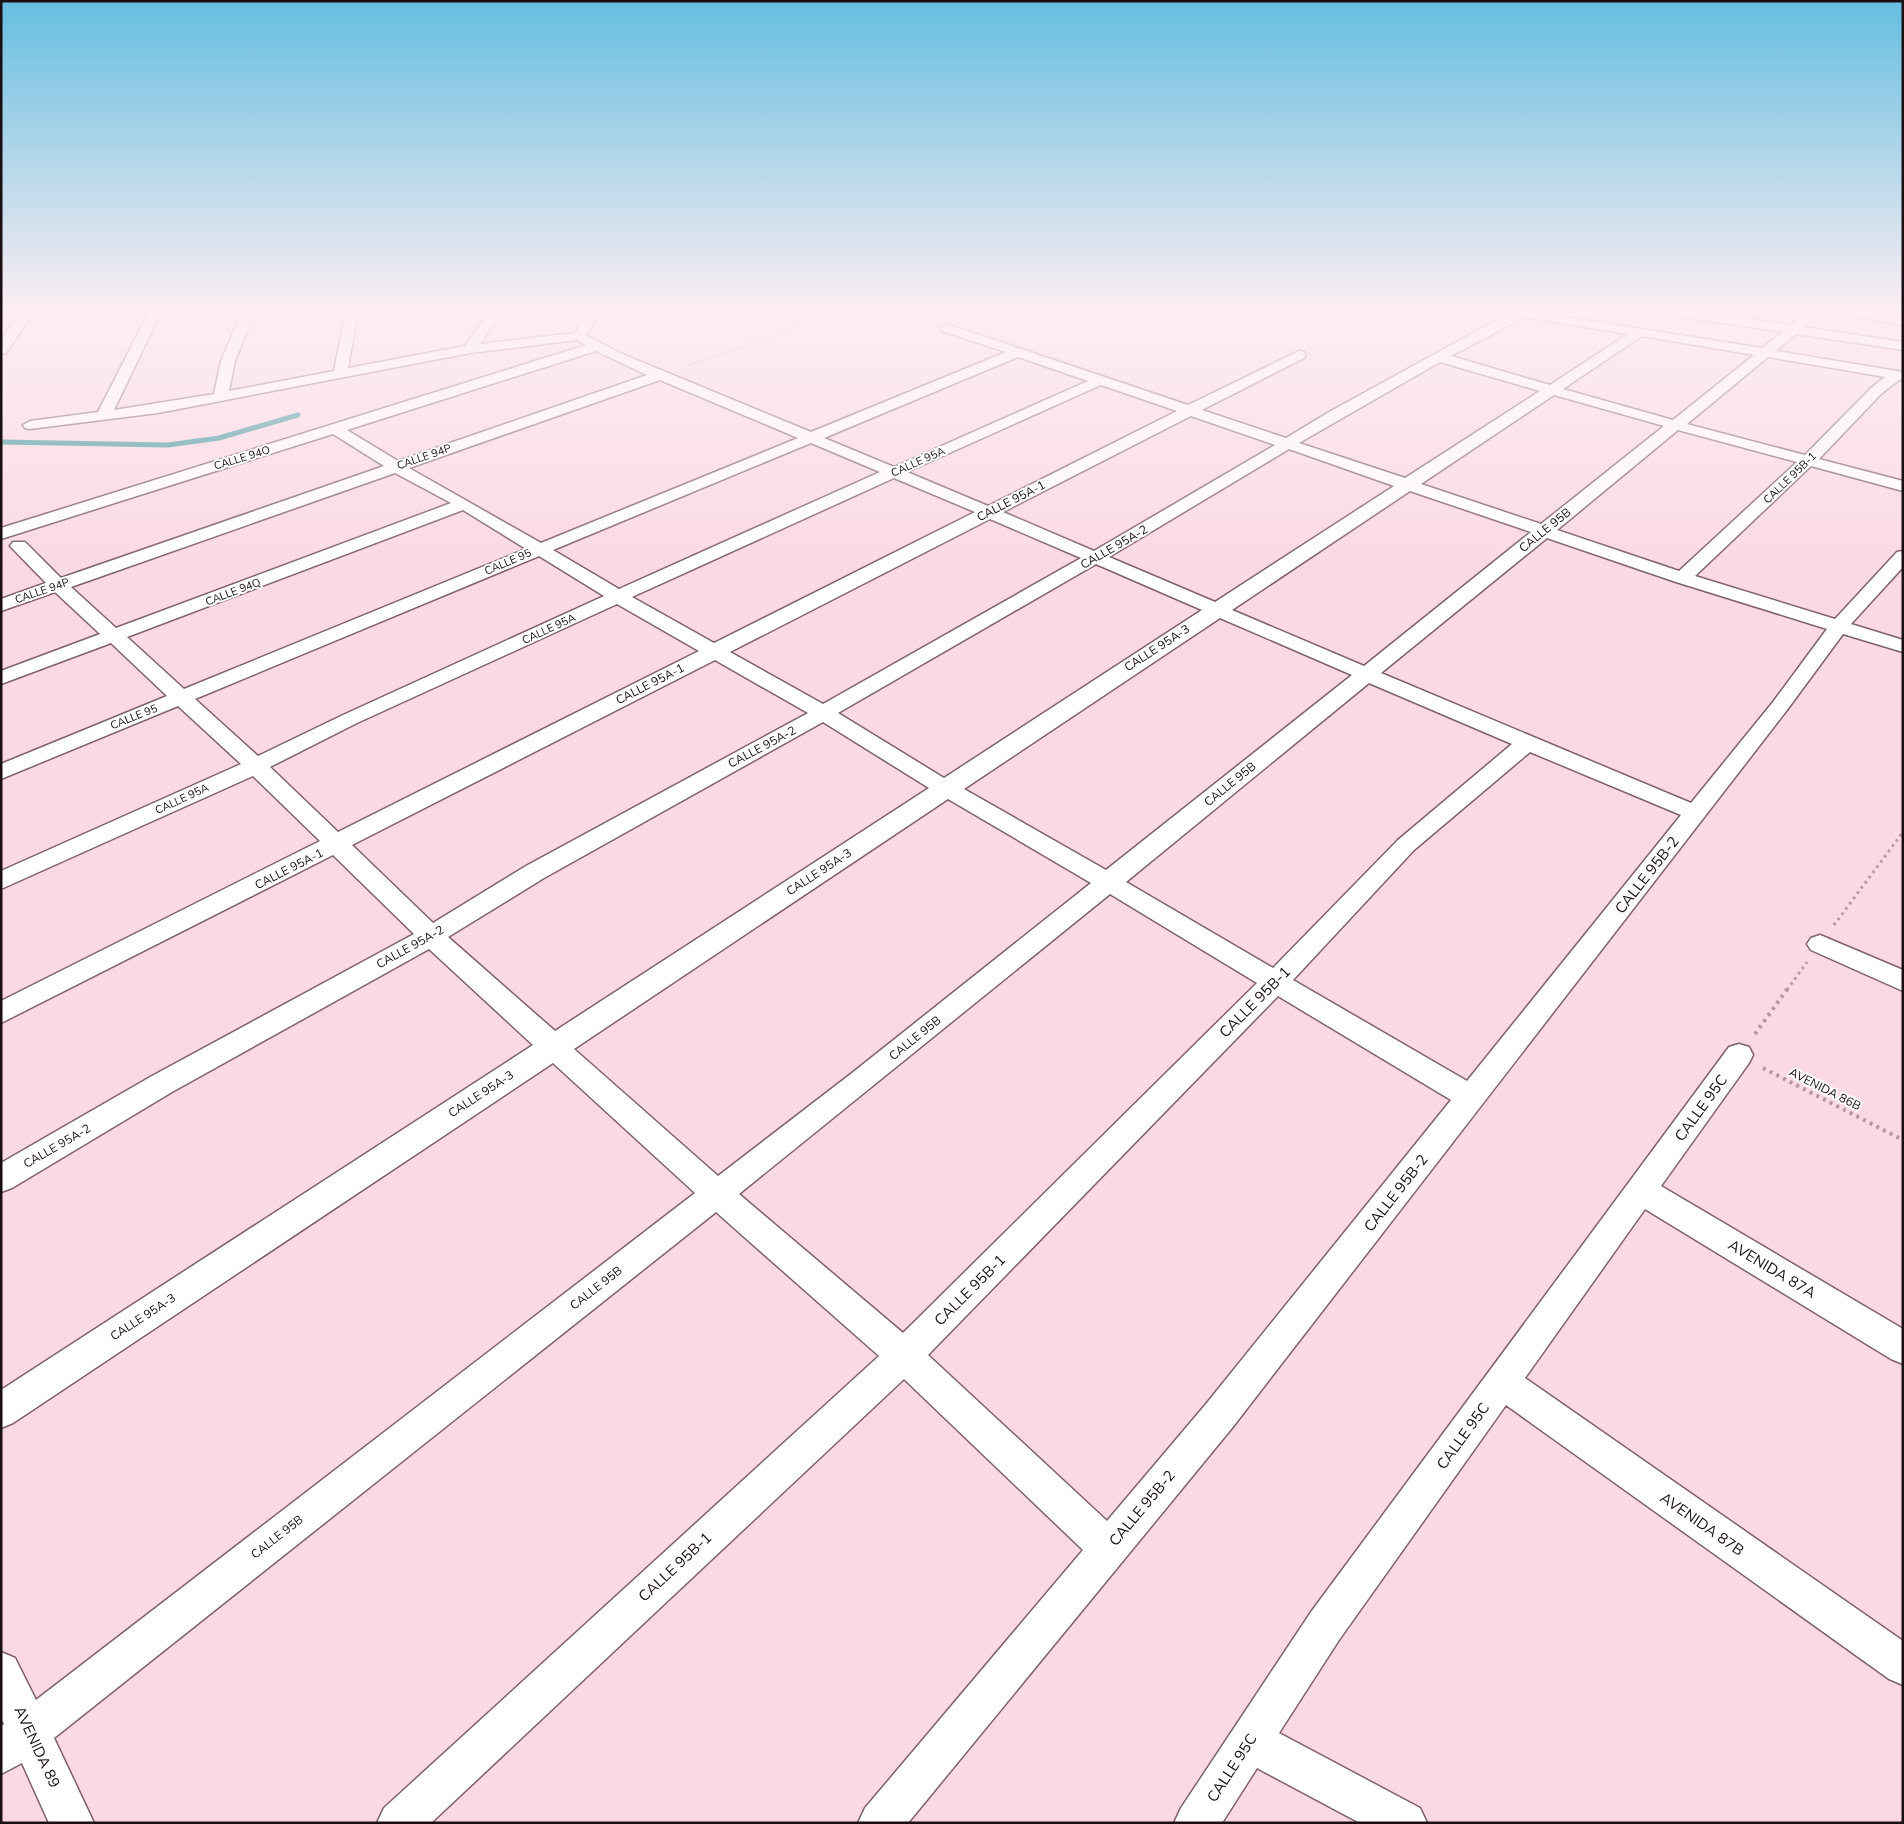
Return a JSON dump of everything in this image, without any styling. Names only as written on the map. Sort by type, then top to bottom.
[{"type":"street","points":[[104,415],[114,395]]},
{"type":"street","points":[[30,424],[104,415],[231,395]]},
{"type":"street","name":"CALLE 94O","points":[[8,534],[442,395]]},
{"type":"street","name":"CALLE 94P","points":[[1,605],[605,395]]},
{"type":"street","points":[[706,395],[989,512],[1527,743],[1696,813]]},
{"type":"street","name":"CALLE 95","points":[[1,772],[914,395]]},
{"type":"street","name":"CALLE 95A","points":[[1,881],[256,766],[350,719],[726,547],[1068,395]]},
{"type":"street","points":[[1141,395],[1682,578],[1903,646]]},
{"type":"street","name":"CALLE 95A-1","points":[[1,1013],[338,844],[1219,395]]},
{"type":"street","name":"CALLE 95A-2","points":[[1,1179],[171,1080],[431,936],[552,863],[823,713],[1093,558],[1334,415],[1371,395]]},
{"type":"street","name":"CALLE 95A-3","points":[[1,1411],[1542,395]]},
{"type":"street","points":[[1568,395],[1675,426],[1903,486]]},
{"type":"street","name":"CALLE 95B","points":[[15,1742],[862,1081],[1713,395]]},
{"type":"street","name":"CALLE 95B-1","points":[[1682,578],[1808,461],[1872,395]]},
{"type":"street","points":[[335,429],[396,467],[464,504],[619,597],[823,713],[945,788],[1108,882],[1471,1098]]},
{"type":"street","name":"CALLE 94Q","points":[[1,678],[464,504]]},
{"type":"street","points":[[8,534],[58,585],[256,766],[431,936],[717,1194],[904,1356],[1109,1548]]},
{"type":"street","name":"CALLE 95B-2","points":[[880,1823],[1219,1416],[1780,706],[1838,627],[1903,556]]},
{"type":"street","name":"CALLE 95B-1","points":[[399,1823],[904,1356],[1275,982],[1406,845],[1527,743]]},
{"type":"street","points":[[1820,944],[1903,981]]},
{"type":"street","name":"CALLE 95C","points":[[1196,1823],[1324,1626],[1739,1055]]},
{"type":"street","name":"AVENIDA 87A","points":[[1641,1190],[1903,1348]]},
{"type":"street","name":"AVENIDA 87B","points":[[1502,1382],[1903,1665]]},
{"type":"street","name":"AVENIDA 89","points":[[1,1672],[15,1742],[72,1823]]},
{"type":"street","points":[[1250,1741],[1405,1823]]},
{"type":"path","name":"AVENIDA 86B","points":[[1739,1055],[1903,1140]]},
{"type":"waterway","points":[[1,442],[168,445],[219,438],[298,415]]}]
